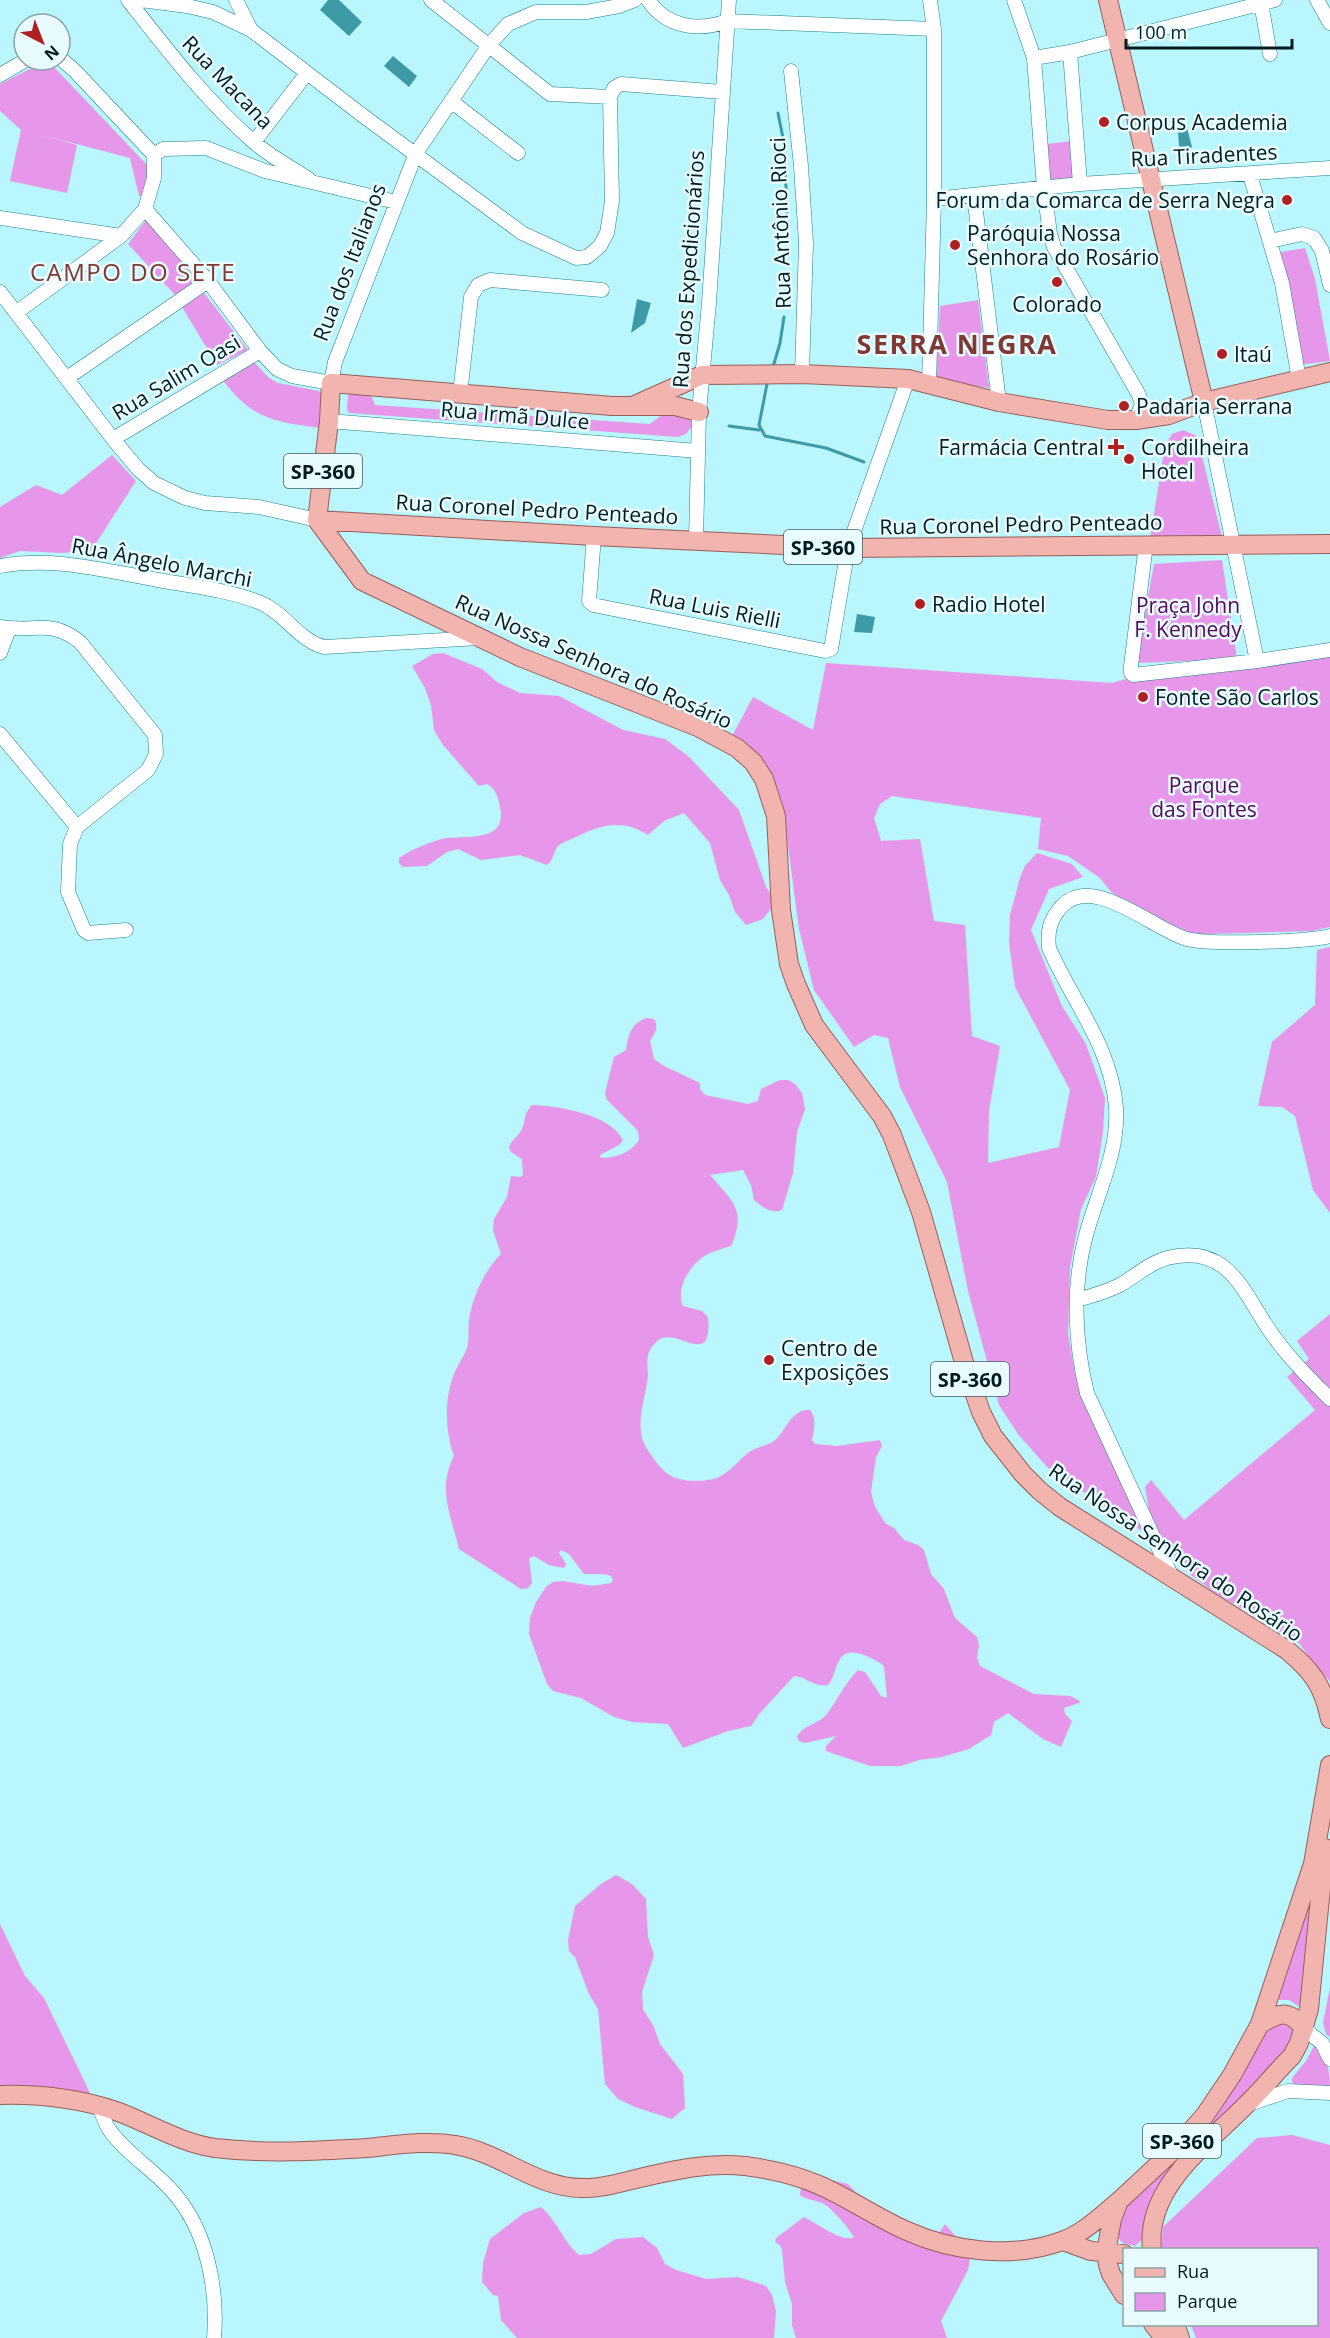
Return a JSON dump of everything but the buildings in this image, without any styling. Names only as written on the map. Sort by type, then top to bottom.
[{"type":"main road","points":[[1108,0],[1152,178],[1203,402]]},
{"type":"main road","points":[[635,405],[702,375],[802,374],[908,379],[999,402],[1108,420],[1136,420],[1168,415],[1203,402],[1330,372]]},
{"type":"main road","points":[[331,383],[612,406],[675,406],[699,412]]},
{"type":"main road","name":"Rua dos Italianos","points":[[317,520],[329,422],[331,383]]},
{"type":"main road","name":"Rua Coronel Pedro Penteado","points":[[317,520],[848,548],[1330,544]]},
{"type":"main road","name":"Rua Nossa Senhora do Rosário","points":[[317,520],[362,581],[520,657],[698,727],[737,748],[753,762],[764,779],[776,816],[781,910],[789,964],[796,984],[814,1025],[882,1116],[892,1135],[921,1212],[966,1370],[981,1412],[993,1436],[1007,1457],[1040,1491],[1094,1528],[1287,1650],[1308,1668],[1318,1681],[1330,1719]]},
{"type":"main road","name":"SP-360","points":[[1123,2292],[1111,2274],[1115,2253],[1112,2219],[1119,2201],[1177,2147],[1205,2115],[1232,2075],[1260,2024],[1313,1864],[1330,1765]]},
{"type":"main road","name":"SP-360","points":[[1148,2246],[1156,2209],[1173,2179],[1292,2056],[1299,2043],[1309,2009],[1325,1867],[1326,1795]]},
{"type":"main road","points":[[1260,2024],[1277,2014],[1284,2014],[1299,2022],[1304,2029]]},
{"type":"main road","points":[[0,2095],[23,2094],[78,2102],[116,2111],[182,2139],[211,2147],[238,2150],[312,2152],[424,2143],[456,2145],[470,2148],[544,2180],[583,2188],[701,2166],[742,2166],[779,2172],[817,2184],[905,2231],[935,2242],[968,2249],[1026,2250],[1063,2241],[1090,2225],[1119,2201]]},
{"type":"main road","points":[[1063,2241],[1091,2251],[1115,2253]]},
{"type":"main road","points":[[1154,2326],[1164,2338]]},
{"type":"street","name":"Rua Macana","points":[[128,0],[192,81],[216,107],[254,142],[310,180]]},
{"type":"street","points":[[141,0],[188,6],[213,12],[251,30],[522,234],[576,258],[587,257],[600,246],[607,233],[611,212],[610,97],[614,88],[621,84],[722,92]]},
{"type":"street","points":[[236,0],[251,30]]},
{"type":"street","points":[[431,0],[550,94],[610,97]]},
{"type":"street","name":"Rua dos Italianos","points":[[331,383],[335,362],[416,153],[489,45],[508,24],[536,12],[586,12],[615,3],[635,0]]},
{"type":"street","points":[[648,0],[653,8],[673,23],[683,25],[713,26],[728,21],[934,29]]},
{"type":"street","name":"Rua dos Expedicionários","points":[[696,540],[699,412],[709,303],[729,0]]},
{"type":"street","points":[[930,0],[934,29],[934,199],[930,385]]},
{"type":"street","points":[[1014,0],[1034,58],[1044,188],[1050,234],[1054,246],[1141,399],[1141,409],[1136,420]]},
{"type":"street","points":[[1034,58],[1070,52],[1275,0]]},
{"type":"street","points":[[1260,3],[1270,54]]},
{"type":"street","points":[[1070,52],[1080,184]]},
{"type":"street","points":[[17,312],[121,236],[144,209],[154,178],[154,155],[72,68]]},
{"type":"street","name":"Rua Antônio Rioci","points":[[791,71],[806,243],[802,374]]},
{"type":"street","points":[[254,142],[307,73]]},
{"type":"street","points":[[451,101],[518,153]]},
{"type":"street","points":[[154,155],[163,149],[206,148],[265,171],[396,202]]},
{"type":"street","name":"Rua Tiradentes","points":[[1044,188],[1152,178],[1250,175],[1330,168]]},
{"type":"street","points":[[1250,175],[1282,283],[1299,379]]},
{"type":"street","points":[[934,199],[1044,188]]},
{"type":"street","points":[[974,195],[999,402]]},
{"type":"street","points":[[144,209],[208,281],[260,351],[277,369],[292,376],[331,383]]},
{"type":"street","points":[[0,218],[121,236]]},
{"type":"street","points":[[1270,241],[1302,234],[1314,238],[1322,251],[1330,285]]},
{"type":"street","points":[[460,394],[471,297],[478,285],[490,280],[602,290]]},
{"type":"street","points":[[67,378],[208,281]]},
{"type":"street","points":[[0,292],[113,439],[154,483],[185,498],[205,503],[259,507],[317,520]]},
{"type":"street","name":"Rua Salim Oasi","points":[[113,439],[260,351]]},
{"type":"street","points":[[848,548],[908,379]]},
{"type":"street","points":[[1203,402],[1257,661]]},
{"type":"street","name":"Rua Irmã Dulce","points":[[329,422],[698,451]]},
{"type":"street","name":"Rua Luis Rielli","points":[[594,536],[589,601],[596,606],[825,651],[833,646],[848,548]]},
{"type":"street","points":[[1146,544],[1131,673],[1136,675],[1330,650]]},
{"type":"street","name":"Rua Ângelo Marchi","points":[[0,566],[22,562],[58,562],[222,591],[272,609],[305,638],[324,647],[481,638]]},
{"type":"street","points":[[0,653],[4,628],[55,628],[69,633],[80,642],[155,735],[156,754],[148,770],[77,827],[70,844],[68,892],[84,930],[88,933],[126,930]]},
{"type":"street","points":[[0,734],[77,827]]},
{"type":"street","points":[[1171,1575],[1087,1393],[1077,1343],[1077,1300],[1085,1238],[1111,1159],[1116,1108],[1112,1078],[1100,1042],[1049,948],[1048,934],[1056,912],[1065,903],[1088,894],[1112,902],[1161,929],[1189,940],[1226,942],[1313,939],[1330,936]]},
{"type":"street","points":[[1077,1300],[1097,1295],[1164,1259],[1180,1255],[1201,1256],[1231,1273],[1248,1293],[1271,1332],[1297,1366],[1330,1399]]},
{"type":"street","points":[[1304,2029],[1322,2043],[1330,2059]]},
{"type":"street","points":[[1247,2104],[1288,2091],[1330,2093]]},
{"type":"street","points":[[99,2107],[109,2130],[128,2152],[173,2192],[196,2226],[209,2266],[216,2315],[214,2338]]},
{"type":"green space","points":[[24,72],[59,72],[149,167],[150,181],[144,197],[139,196],[130,158],[42,135],[77,145],[67,193],[10,181],[21,130],[0,111],[0,84]]},
{"type":"green space","points":[[1073,141],[1076,180],[1050,183],[1046,144]]},
{"type":"green space","points":[[146,220],[199,279],[176,296],[128,244]]},
{"type":"green space","points":[[1305,248],[1315,279],[1330,361],[1298,365],[1275,253]]},
{"type":"green space","points":[[204,293],[248,350],[217,365],[182,307]]},
{"type":"green space","points":[[978,300],[989,388],[936,380],[940,306]]},
{"type":"green space","points":[[253,361],[269,378],[278,383],[319,391],[323,395],[320,428],[264,416],[232,392],[221,378]]},
{"type":"green space","points":[[348,395],[371,395],[375,405],[650,424],[664,413],[689,416],[693,425],[686,434],[678,437],[349,413],[347,410]]},
{"type":"green space","points":[[1183,430],[1197,436],[1222,537],[1150,539],[1165,445],[1172,434]]},
{"type":"green space","points":[[112,455],[136,481],[91,551],[61,553],[20,551],[0,558],[0,507],[36,485],[62,495]]},
{"type":"green space","name":"Praça John F. Kennedy","points":[[1222,560],[1237,659],[1136,663],[1154,564]]},
{"type":"green space","points":[[443,653],[482,669],[497,682],[520,693],[559,696],[623,730],[665,739],[688,756],[739,810],[766,887],[771,895],[773,894],[774,905],[763,919],[746,925],[735,912],[720,880],[710,843],[684,813],[664,821],[648,835],[621,825],[595,829],[559,845],[547,865],[520,855],[481,860],[458,849],[447,852],[427,866],[403,867],[399,863],[399,858],[425,844],[442,839],[491,833],[501,819],[495,791],[487,784],[479,786],[443,745],[434,730],[431,705],[425,688],[412,666],[433,654]]},
{"type":"green space","name":"Parque das Fontes","points":[[1330,653],[1330,927],[1312,931],[1191,933],[1161,920],[1111,892],[1100,878],[1068,856],[1038,849],[1041,818],[892,796],[880,804],[874,818],[881,841],[920,839],[934,921],[965,925],[972,1036],[1000,1046],[989,1111],[988,1163],[1059,1147],[1070,1090],[1015,987],[1009,942],[1010,915],[1025,866],[1037,853],[1072,864],[1083,877],[1049,889],[1031,930],[1062,1006],[1086,1044],[1105,1098],[1103,1132],[1096,1177],[1081,1209],[1070,1268],[1068,1333],[1075,1374],[1091,1419],[1124,1478],[1149,1536],[1048,1468],[1018,1434],[999,1405],[968,1291],[947,1182],[900,1087],[888,1038],[874,1035],[854,1047],[814,990],[799,929],[782,801],[770,779],[732,736],[753,697],[813,730],[826,663],[1112,683],[1129,678]]},
{"type":"green space","points":[[1330,947],[1330,1213],[1313,1190],[1295,1116],[1282,1107],[1258,1106],[1272,1042],[1315,1005],[1317,950]]},
{"type":"green space","points":[[646,1018],[654,1019],[656,1025],[655,1033],[650,1041],[654,1059],[700,1083],[700,1089],[705,1095],[748,1104],[758,1101],[761,1089],[780,1080],[788,1080],[795,1084],[802,1093],[805,1109],[797,1132],[793,1173],[782,1210],[770,1210],[754,1200],[751,1185],[743,1170],[710,1175],[735,1206],[738,1223],[736,1233],[731,1246],[711,1253],[696,1263],[686,1276],[681,1291],[683,1306],[702,1311],[708,1317],[708,1333],[705,1342],[699,1344],[665,1337],[657,1341],[649,1352],[641,1422],[642,1438],[646,1447],[668,1474],[679,1479],[699,1481],[721,1476],[749,1452],[774,1441],[793,1417],[803,1410],[810,1410],[814,1417],[812,1440],[815,1444],[837,1446],[880,1440],[882,1446],[876,1457],[871,1492],[875,1507],[886,1524],[894,1528],[904,1540],[924,1550],[931,1574],[944,1589],[955,1618],[977,1637],[979,1645],[977,1658],[980,1666],[1034,1694],[1070,1696],[1080,1701],[1064,1708],[1065,1714],[1072,1721],[1061,1747],[1043,1739],[1008,1713],[994,1722],[991,1735],[969,1749],[901,1766],[870,1766],[826,1751],[826,1746],[836,1736],[805,1743],[799,1741],[797,1737],[800,1733],[827,1714],[858,1670],[865,1672],[881,1696],[887,1698],[884,1666],[862,1654],[850,1653],[840,1659],[828,1685],[818,1685],[794,1676],[751,1726],[728,1731],[683,1748],[668,1724],[632,1722],[614,1717],[581,1698],[553,1691],[547,1684],[529,1634],[530,1618],[536,1602],[546,1587],[553,1582],[563,1581],[592,1586],[611,1583],[613,1580],[611,1576],[584,1574],[569,1554],[561,1550],[559,1553],[566,1564],[564,1568],[549,1565],[534,1556],[529,1558],[532,1583],[528,1588],[521,1589],[459,1549],[449,1513],[446,1491],[446,1480],[454,1456],[447,1425],[447,1405],[454,1374],[467,1348],[469,1320],[476,1293],[489,1268],[501,1254],[493,1230],[494,1219],[507,1197],[511,1176],[523,1175],[522,1159],[511,1152],[509,1147],[521,1131],[532,1105],[582,1113],[607,1124],[623,1140],[619,1145],[600,1155],[601,1158],[617,1156],[636,1145],[639,1140],[638,1131],[607,1100],[605,1093],[614,1057],[626,1050],[631,1031]]},
{"type":"green space","points":[[1330,1314],[1330,1681],[1316,1668],[1300,1644],[1214,1592],[1188,1573],[1163,1542],[1150,1516],[1145,1487],[1151,1480],[1184,1520],[1315,1410],[1287,1377],[1309,1359],[1297,1341]]},
{"type":"green space","points":[[616,1875],[632,1884],[646,1899],[648,1937],[654,1955],[642,1992],[643,2009],[654,2027],[660,2044],[683,2074],[685,2108],[672,2119],[618,2099],[605,2084],[598,2009],[589,1994],[575,1957],[569,1951],[568,1940],[575,1906],[601,1884]]},
{"type":"green space","points":[[1316,1881],[1305,1992],[1300,2007],[1289,2000],[1278,2000]]},
{"type":"green space","points":[[0,1924],[25,1976],[44,1998],[91,2095],[62,2089],[0,2087]]},
{"type":"green space","points":[[1330,1987],[1330,2037],[1326,2034],[1323,2023]]},
{"type":"green space","points":[[1276,2019],[1290,2024],[1294,2032],[1294,2041],[1168,2176],[1146,2236],[1135,2246],[1123,2243],[1117,2237],[1119,2215],[1262,2030]]},
{"type":"green space","points":[[1314,2046],[1319,2049],[1325,2059],[1329,2070],[1330,2088],[1295,2085],[1292,2082],[1292,2078],[1306,2061]]},
{"type":"green space","points":[[1292,2135],[1330,2145],[1330,2338],[1196,2338],[1191,2326],[1318,2326],[1318,2248],[1161,2248],[1163,2227],[1257,2138]]},
{"type":"green space","points":[[807,2178],[827,2179],[848,2184],[882,2220],[939,2233],[945,2224],[971,2254],[968,2270],[941,2321],[947,2338],[796,2338],[792,2325],[792,2304],[785,2282],[782,2250],[775,2242],[776,2238],[804,2217],[835,2235],[854,2238],[849,2229],[826,2206],[800,2195],[801,2185]]},
{"type":"green space","points":[[541,2207],[579,2255],[591,2254],[616,2239],[643,2237],[657,2248],[665,2264],[676,2270],[706,2279],[738,2277],[766,2286],[772,2295],[776,2311],[774,2338],[517,2338],[501,2320],[498,2296],[493,2295],[482,2282],[483,2263],[490,2239],[524,2213]]},
{"type":"water","points":[[328,0],[339,0],[362,22],[349,36],[320,10]]},
{"type":"water","points":[[393,56],[417,76],[409,87],[384,66]]},
{"type":"water","points":[[1181,128],[1187,128],[1192,147],[1187,151],[1182,151],[1179,146],[1178,132]]},
{"type":"water","points":[[637,299],[651,303],[645,323],[631,333]]},
{"type":"water","points":[[857,614],[875,617],[872,633],[854,632]]},
{"type":"waterway","points":[[778,113],[784,143],[788,234]]},
{"type":"waterway","points":[[773,367],[784,317]]},
{"type":"waterway","points":[[767,384],[759,425],[765,436],[826,448],[864,462]]},
{"type":"waterway","points":[[729,426],[759,430]]},
{"type":"place","name":"Corpus Academia","points":[[1104,122]]},
{"type":"place","name":"Forum da Comarca de Serra Negra","points":[[1287,200]]},
{"type":"place","name":"Paróquia Nossa Senhora do Rosário","points":[[955,245]]},
{"type":"place","name":"Colorado","points":[[1057,282]]},
{"type":"place","name":"Itaú","points":[[1222,354]]},
{"type":"place","name":"Padaria Serrana","points":[[1124,406]]},
{"type":"place","name":"Farmácia Central","points":[[1116,447]]},
{"type":"place","name":"Cordilheira Hotel","points":[[1129,459]]},
{"type":"place","name":"Radio Hotel","points":[[920,604]]},
{"type":"place","name":"Fonte São Carlos","points":[[1143,697]]},
{"type":"place","name":"Centro de Exposições","points":[[769,1360]]},
{"type":"district","name":"CAMPO DO SETE","points":[[133,271]]},
{"type":"district","name":"SERRA NEGRA","points":[[957,343]]}]
